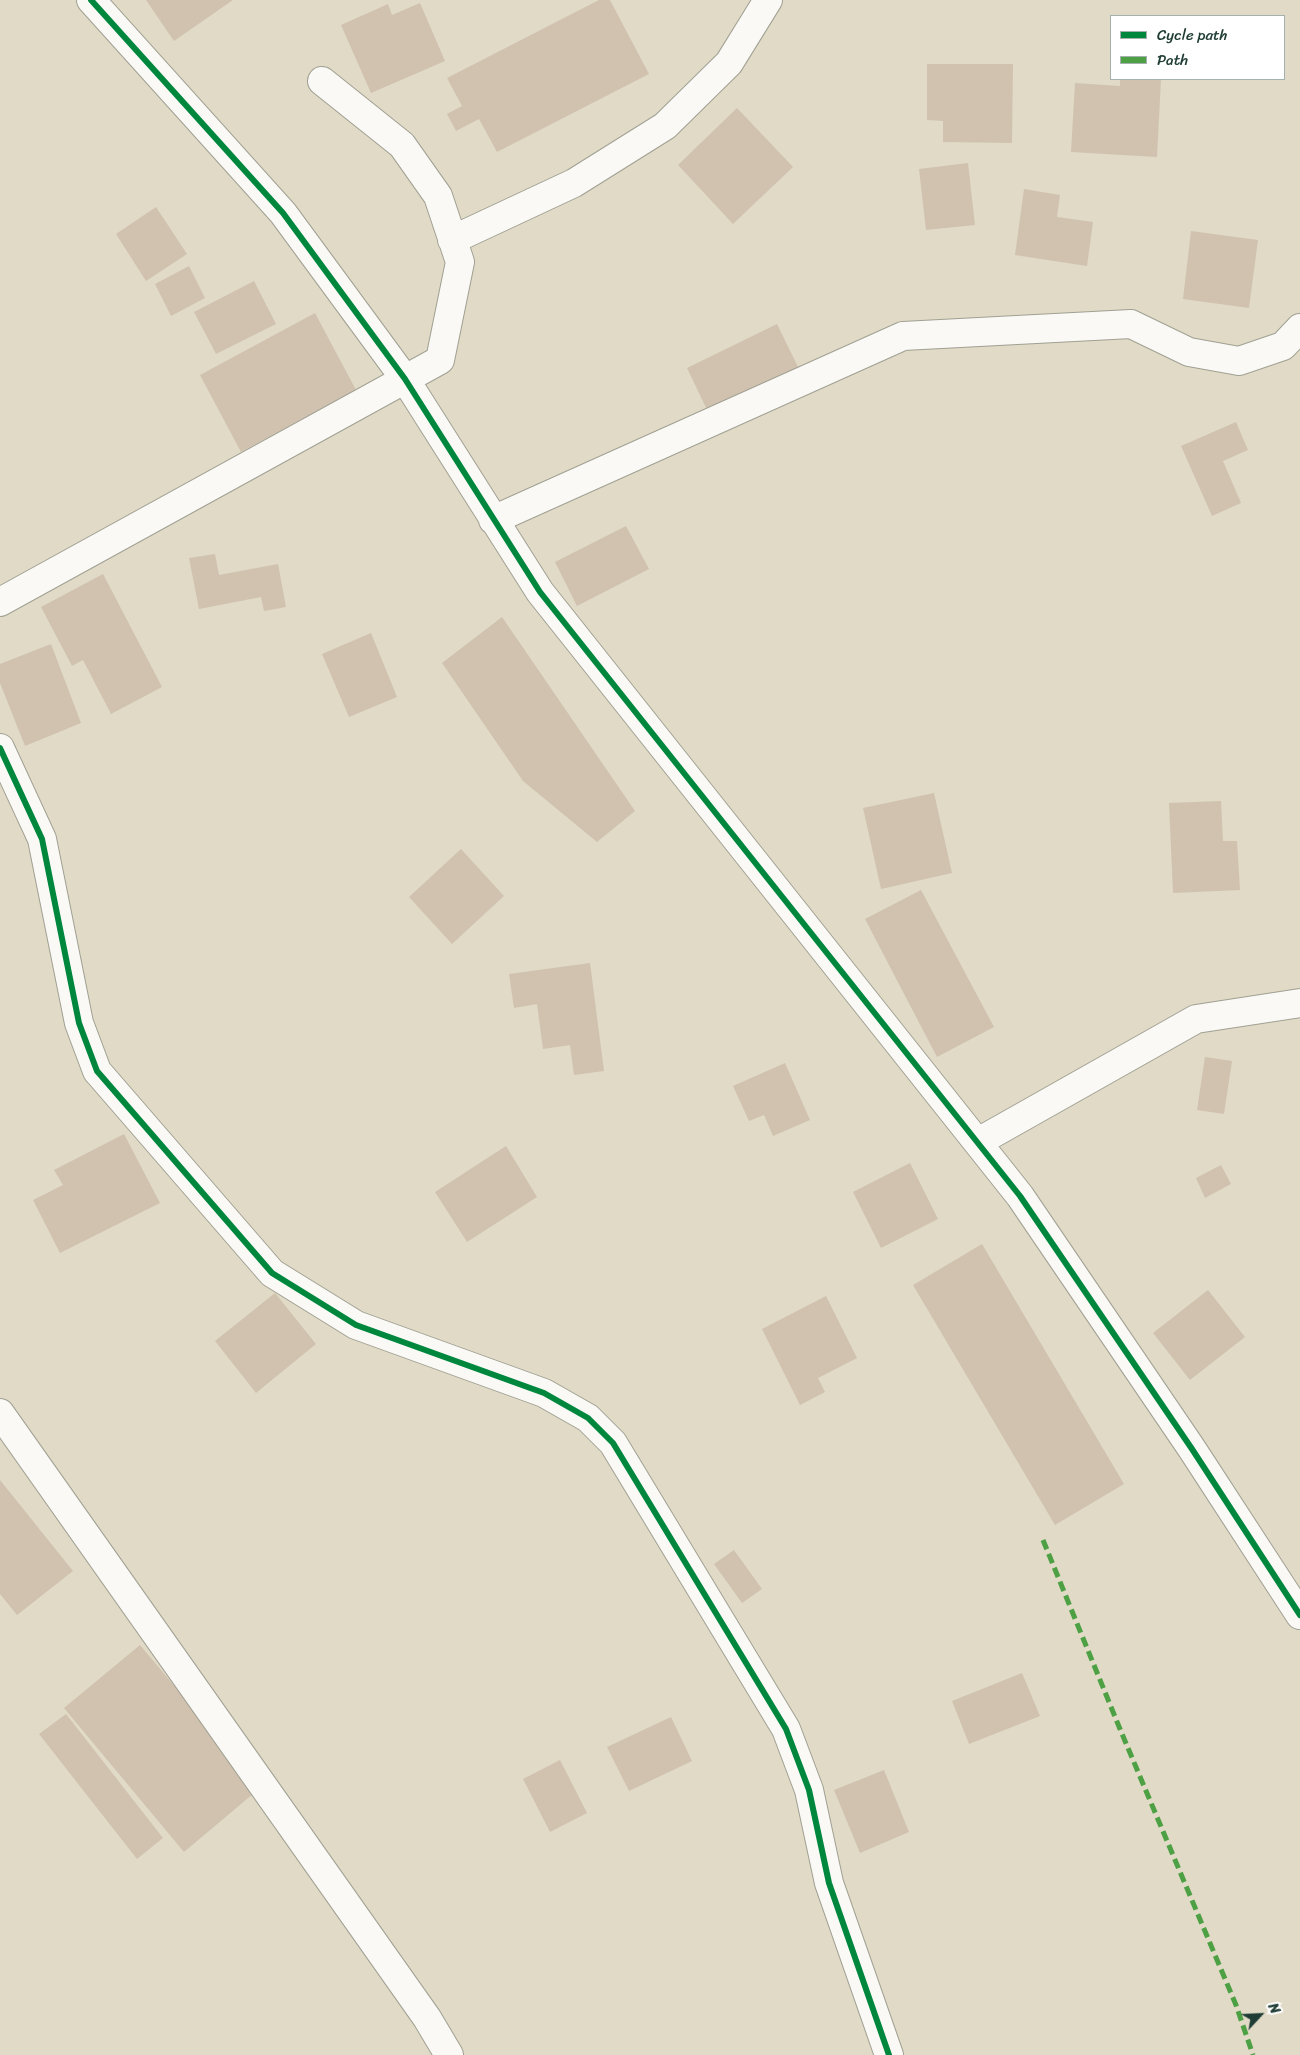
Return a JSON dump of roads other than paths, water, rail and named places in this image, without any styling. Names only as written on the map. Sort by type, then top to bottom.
[{"type":"street","points":[[91,0],[283,213],[404,379],[540,592],[1020,1196],[1192,1449],[1300,1615]]},
{"type":"street","points":[[452,240],[574,183],[666,126],[729,64],[768,0]]},
{"type":"street","points":[[0,602],[440,360],[460,262],[438,196],[402,145],[322,81]]},
{"type":"street","points":[[493,520],[903,336],[1131,324],[1189,352],[1239,361],[1283,346],[1300,328]]},
{"type":"street","points":[[0,748],[42,839],[79,1023],[97,1071],[272,1273],[356,1325],[544,1393],[588,1418],[612,1443],[786,1729],[809,1790],[829,1883],[889,2055]]},
{"type":"street","points":[[978,1142],[1196,1019],[1300,1003]]},
{"type":"street","points":[[0,1413],[422,2010],[449,2055]]}]
